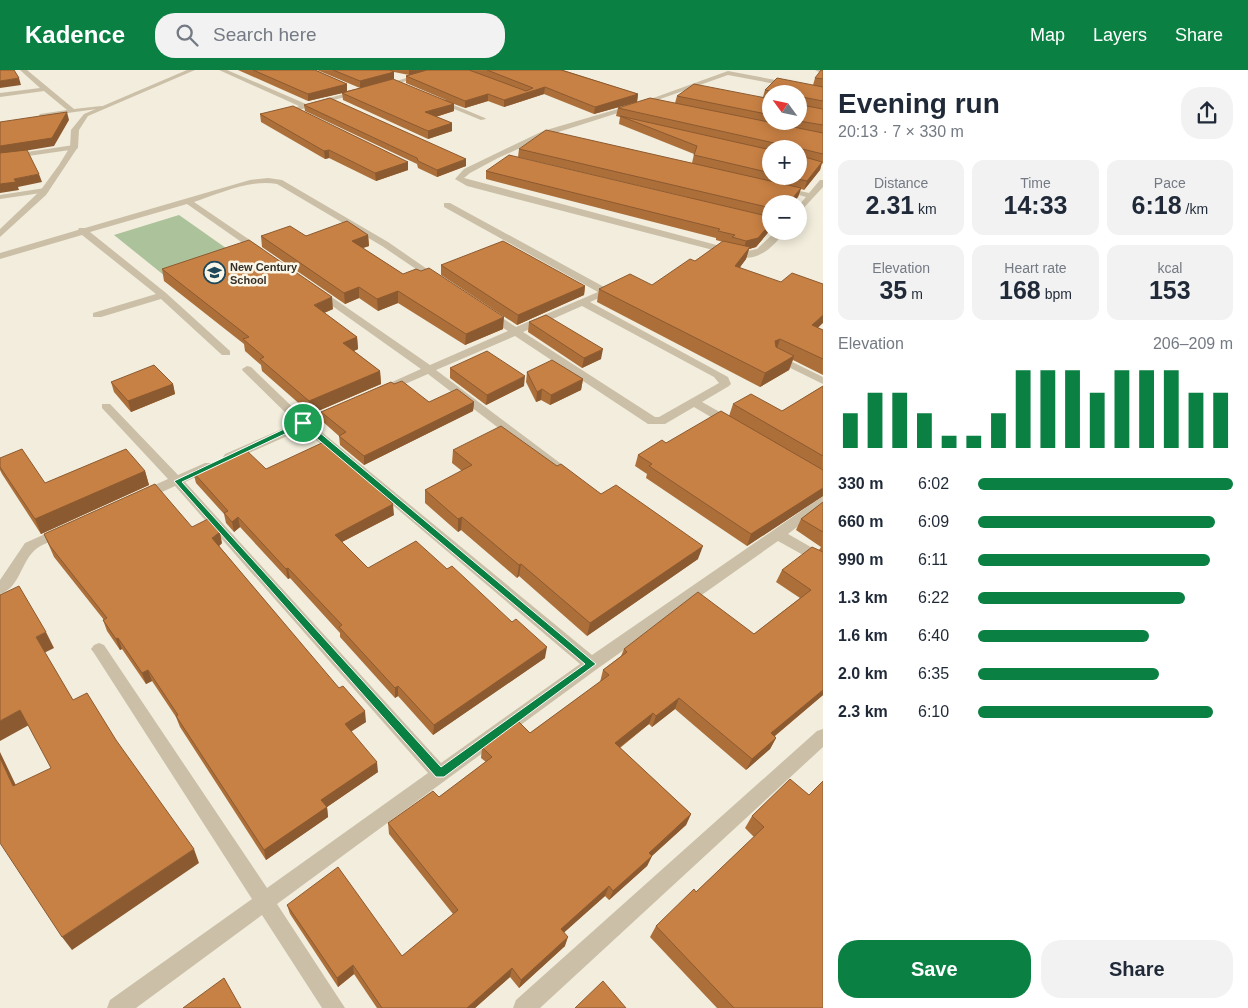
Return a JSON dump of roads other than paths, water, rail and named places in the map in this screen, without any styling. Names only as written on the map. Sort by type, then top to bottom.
[{"type":"street","points":[[23,70],[72,112]]},
{"type":"street","points":[[0,234],[45,190],[74,146],[75,130],[86,115],[192,70]]},
{"type":"street","points":[[222,70],[306,107]]},
{"type":"street","points":[[376,88],[396,80],[404,83],[441,70]]},
{"type":"street","points":[[818,70],[823,72]]},
{"type":"street","points":[[773,240],[764,251],[754,256],[743,255],[459,180],[467,172],[495,156],[546,133],[647,102],[731,71],[823,91]]},
{"type":"street","points":[[689,87],[707,91]]},
{"type":"street","points":[[0,95],[44,89]]},
{"type":"street","points":[[350,89],[359,92]]},
{"type":"street","points":[[310,118],[290,111],[368,90]]},
{"type":"street","points":[[430,97],[483,119]]},
{"type":"street","points":[[332,100],[341,104]]},
{"type":"street","points":[[647,102],[666,106]]},
{"type":"street","points":[[36,117],[101,108]]},
{"type":"street","points":[[599,116],[618,120]]},
{"type":"street","points":[[546,133],[565,138]]},
{"type":"street","points":[[0,158],[74,146]]},
{"type":"street","points":[[495,156],[514,160]]},
{"type":"street","points":[[0,256],[82,230],[189,202],[253,182],[279,182],[385,244],[451,288]]},
{"type":"street","points":[[807,201],[823,182]]},
{"type":"street","points":[[773,187],[811,196]]},
{"type":"street","points":[[0,197],[45,190]]},
{"type":"street","points":[[189,202],[271,259]]},
{"type":"street","points":[[447,205],[606,292]]},
{"type":"street","points":[[82,230],[163,294],[226,353]]},
{"type":"street","points":[[304,282],[429,370],[568,475]]},
{"type":"street","points":[[375,393],[624,283]]},
{"type":"street","points":[[98,315],[163,294]]},
{"type":"street","points":[[483,310],[652,421],[661,421],[724,384],[724,379],[583,302]]},
{"type":"street","points":[[776,358],[823,381]]},
{"type":"street","points":[[247,369],[303,423],[591,664]]},
{"type":"street","points":[[694,402],[742,431]]},
{"type":"street","points":[[134,500],[348,404]]},
{"type":"street","points":[[106,406],[178,481],[440,774]]},
{"type":"street","points":[[118,1008],[591,664],[778,534],[823,500]]},
{"type":"street","points":[[0,589],[8,581],[30,546],[74,527]]},
{"type":"street","points":[[778,534],[823,561]]},
{"type":"street","points":[[99,649],[334,1008]]},
{"type":"street","points":[[524,1008],[823,736]]},
{"type":"place","name":"New Century School","points":[[214,273]]}]
